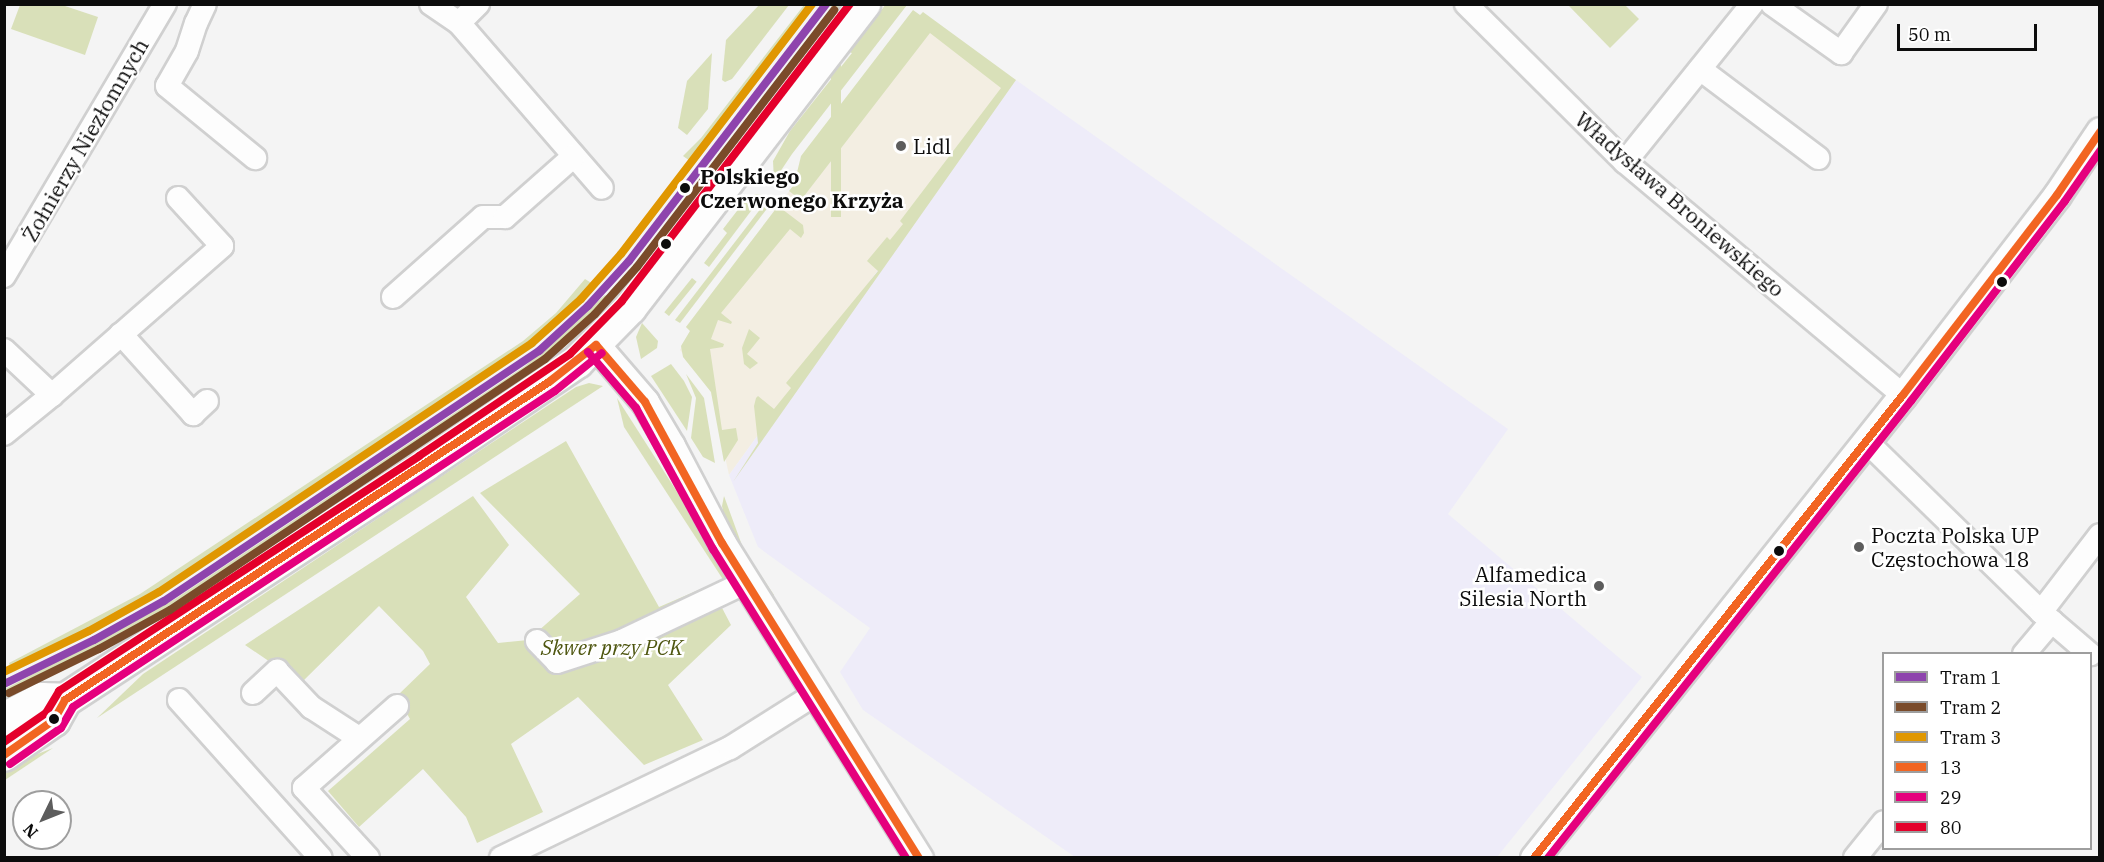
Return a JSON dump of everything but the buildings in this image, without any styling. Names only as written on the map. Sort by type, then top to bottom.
[{"type":"main road","points":[[4,755],[54,720],[65,700],[530,395],[596,345],[630,308],[864,4]]},
{"type":"main road","points":[[4,720],[42,699],[65,700]]},
{"type":"street","name":"Żołnierzy Niezłomnych","points":[[4,276],[165,4]]},
{"type":"street","points":[[205,4],[195,23],[187,51],[167,86],[255,158]]},
{"type":"street","points":[[431,4],[459,23],[602,188]]},
{"type":"street","points":[[459,23],[478,4]]},
{"type":"street","name":"Władysława Broniewskiego","points":[[1466,4],[1625,162],[1903,395]]},
{"type":"street","points":[[1625,162],[1752,4]]},
{"type":"street","points":[[1772,4],[1841,53],[1876,4]]},
{"type":"street","points":[[1700,69],[1818,158]]},
{"type":"street","points":[[1534,858],[1903,395],[2057,195],[2100,131]]},
{"type":"street","points":[[393,297],[483,217],[505,217],[574,156]]},
{"type":"street","points":[[4,434],[52,395],[222,246],[178,198]]},
{"type":"street","points":[[121,334],[193,414],[207,401]]},
{"type":"street","points":[[596,345],[645,402],[746,582],[919,858]]},
{"type":"street","points":[[4,350],[52,395]]},
{"type":"street","points":[[1866,441],[2046,616],[2088,652]]},
{"type":"street","points":[[2025,652],[2046,616],[2100,535]]},
{"type":"street","points":[[537,641],[557,662],[622,641],[746,582]]},
{"type":"street","points":[[253,693],[277,671],[311,707],[359,738]]},
{"type":"street","points":[[501,858],[730,748],[817,693]]},
{"type":"street","points":[[179,700],[321,858]]},
{"type":"street","points":[[368,858],[304,788],[398,706]]},
{"type":"street","points":[[1855,858],[1882,824]]},
{"type":"shaded area","points":[[929,32],[1016,80],[729,475],[711,392],[680,350],[690,331],[686,327],[794,185],[799,165]]},
{"type":"shaded area","points":[[1016,80],[1508,429],[1448,514],[1642,677],[1497,857],[1075,857],[863,710],[840,672],[870,628],[758,547],[729,475]]},
{"type":"green space","points":[[760,4],[789,5],[732,79],[725,82],[722,80],[726,40]]},
{"type":"green space","points":[[886,4],[907,5],[792,154],[774,181],[773,161],[790,131],[852,53],[849,52]]},
{"type":"green space","points":[[20,5],[62,5],[98,17],[85,55],[11,29]]},
{"type":"green space","points":[[804,5],[812,5],[690,161],[683,156],[701,138]]},
{"type":"green space","points":[[831,5],[841,5],[841,217],[831,217]]},
{"type":"green space","points":[[1568,5],[1625,5],[1639,19],[1610,48]]},
{"type":"green space","points":[[913,10],[920,15],[923,12],[1016,80],[733,482],[758,443],[754,406],[756,398],[758,396],[774,409],[791,388],[786,383],[878,271],[867,261],[887,237],[890,240],[903,224],[900,221],[1001,88],[930,33],[801,200],[789,191],[794,185],[801,156]]},
{"type":"green space","points":[[712,53],[708,109],[687,135],[678,128],[687,81]]},
{"type":"green space","points":[[756,194],[763,195],[709,267],[704,263],[727,233],[723,229],[747,198]]},
{"type":"green space","points":[[768,199],[772,202],[680,323],[675,320]]},
{"type":"green space","points":[[778,206],[803,225],[804,233],[801,238],[790,229],[721,313],[732,322],[731,324],[718,320],[711,339],[724,344],[723,347],[710,349],[722,430],[736,428],[738,440],[724,462],[711,392],[683,357],[681,346],[690,331],[686,327]]},
{"type":"green space","points":[[692,278],[697,282],[669,316],[664,312]]},
{"type":"green space","points":[[585,279],[593,284],[567,312],[489,371],[161,588],[81,633],[10,667],[9,663],[140,594],[523,341],[556,313]]},
{"type":"green space","points":[[605,295],[613,302],[594,323],[515,384],[142,628],[5,698],[5,689],[175,599],[525,366]]},
{"type":"green space","points":[[642,323],[658,341],[657,348],[641,359],[636,337]]},
{"type":"green space","points":[[749,329],[760,338],[747,354],[758,363],[750,369],[744,364],[742,348]]},
{"type":"green space","points":[[671,364],[684,381],[692,397],[687,431],[651,376]]},
{"type":"green space","points":[[686,374],[704,398],[715,463],[703,457],[691,438],[696,398]]},
{"type":"green space","points":[[589,383],[603,386],[97,718],[143,674],[576,387]]},
{"type":"green space","points":[[617,398],[727,570],[724,581],[624,427]]},
{"type":"green space","name":"Skwer przy PCK","points":[[566,441],[659,607],[710,585],[731,625],[668,685],[703,740],[644,765],[578,697],[511,744],[543,812],[477,843],[466,817],[423,769],[359,827],[328,791],[410,719],[397,696],[430,664],[423,651],[379,606],[301,683],[245,645],[473,496],[509,545],[466,597],[498,643],[528,640],[580,594],[480,493]]},
{"type":"green space","points":[[724,496],[743,548],[774,595],[769,598],[727,529],[722,506]]},
{"type":"green space","points":[[53,748],[5,780],[4,767]]},
{"type":"tram line","name":"3","points":[[4,672],[89,631],[159,592],[532,343],[581,299],[621,254],[812,4]]},
{"type":"tram line","name":"1","points":[[4,684],[94,640],[164,601],[539,351],[588,306],[629,261],[826,4]]},
{"type":"tram line","name":"2","points":[[9,693],[99,649],[170,610],[545,359],[595,314],[637,267],[834,10]]},
{"type":"transit line","name":"80","points":[[4,742],[46,713],[59,691],[419,456],[570,354],[622,301],[850,4]]},
{"type":"transit line","name":"13","points":[[1534,858],[1903,395],[2057,195],[2100,132]]},
{"type":"transit line","name":"29","points":[[1548,858],[1911,401],[2065,201],[2100,151]]},
{"type":"transit line","name":"13","points":[[596,345],[645,402],[722,543],[919,858]]},
{"type":"transit line","name":"13","points":[[4,755],[54,720],[65,700],[549,382],[596,345]]},
{"type":"transit line","name":"29","points":[[588,352],[636,408],[713,549],[906,858]]},
{"type":"transit line","name":"29","points":[[10,764],[61,728],[73,707],[555,391],[602,353]]},
{"type":"place","name":"Lidl","points":[[901,146]]},
{"type":"place","name":"Polskiego Czerwonego Krzyża","points":[[685,188]]},
{"type":"place","name":"Poczta Polska UP Częstochowa 18","points":[[1859,547]]},
{"type":"place","name":"Alfamedica Silesia North","points":[[1599,586]]}]
